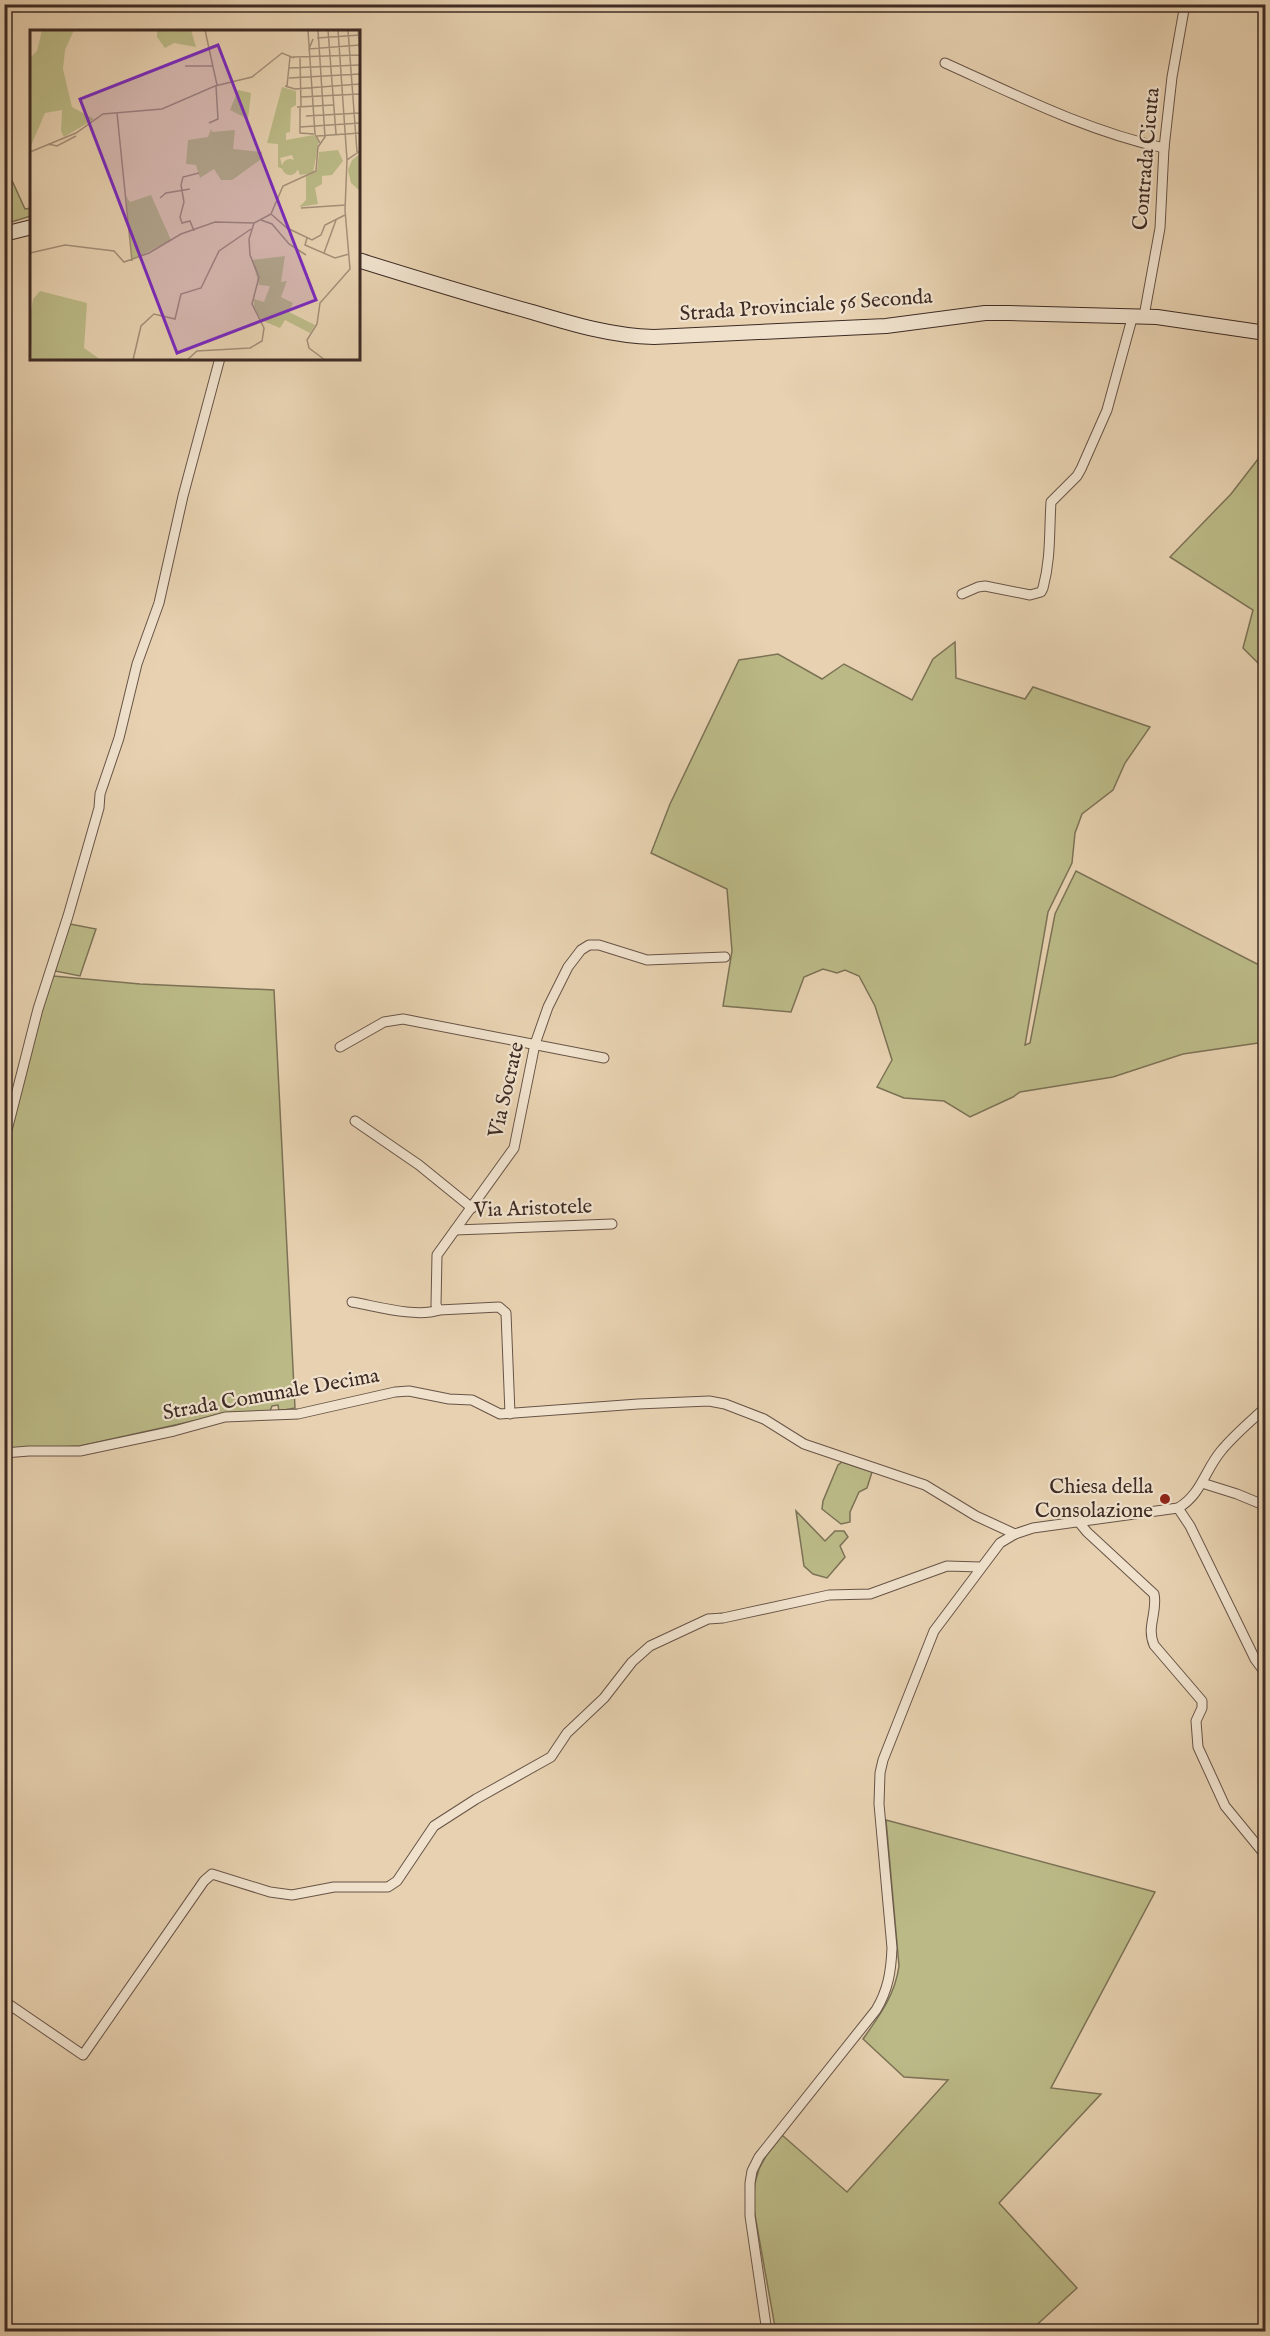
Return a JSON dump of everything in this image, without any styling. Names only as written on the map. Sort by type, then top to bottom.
[{"type":"street","name":"Contrada Cicuta","points":[[962,594],[978,587],[1030,595],[1041,592],[1044,588],[1051,553],[1049,540],[1051,502],[1077,476],[1107,410],[1138,316],[1160,228],[1164,148],[1172,77],[1185,4]]},
{"type":"street","points":[[945,63],[1070,119],[1106,132],[1164,148]]},
{"type":"street","points":[[4,234],[30,228]]},
{"type":"street","name":"Strada Provinciale 56 Seconda","points":[[360,261],[514,308],[630,336],[886,326],[985,314],[1138,316],[1196,321],[1266,333]]},
{"type":"street","points":[[4,1142],[38,1009],[99,808],[100,794],[118,738],[137,664],[159,603],[183,496],[219,360]]},
{"type":"street","name":"Via Socrate","points":[[439,1310],[436,1305],[437,1255],[472,1208],[485,1185],[514,1148],[535,1044],[548,1007],[568,967],[580,950],[589,945],[599,945],[647,960],[725,957]]},
{"type":"street","points":[[340,1047],[384,1022],[403,1019],[604,1058]]},
{"type":"street","points":[[355,1121],[419,1165],[472,1208]]},
{"type":"street","name":"Via Aristotele","points":[[455,1230],[612,1224]]},
{"type":"street","points":[[352,1302],[383,1309],[430,1313],[439,1310],[499,1307],[504,1309],[510,1414]]},
{"type":"street","name":"Strada Comunale Decima","points":[[4,1453],[80,1451],[131,1438],[174,1431],[225,1417],[298,1413],[395,1392],[409,1391],[449,1399],[472,1400],[500,1414],[560,1408],[709,1401],[725,1404],[764,1419],[804,1444],[925,1485],[976,1516],[1015,1534]]},
{"type":"street","points":[[767,2331],[748,2199],[752,2171],[770,2140],[876,2010],[885,1995],[892,1968],[892,1948],[879,1804],[880,1773],[887,1749],[934,1632],[999,1543],[1033,1528],[1178,1508],[1188,1503],[1220,1452],[1266,1407]]},
{"type":"street","points":[[1202,1483],[1266,1506]]},
{"type":"street","points":[[1178,1508],[1190,1526],[1255,1659],[1266,1674]]},
{"type":"street","points":[[1078,1521],[1154,1594],[1156,1604],[1150,1637],[1154,1645],[1202,1701],[1202,1708],[1196,1721],[1198,1747],[1229,1811],[1266,1856]]},
{"type":"street","points":[[4,2001],[83,2055],[204,1881],[212,1874],[270,1892],[292,1895],[334,1887],[388,1887],[397,1881],[434,1826],[476,1799],[539,1766],[551,1757],[567,1733],[604,1698],[633,1662],[650,1646],[708,1619],[723,1618],[829,1595],[870,1594],[947,1566],[980,1567]]},
{"type":"shaded area","points":[[4,163],[25,209],[30,208],[30,216],[5,224]]},
{"type":"shaded area","points":[[1265,450],[1265,670],[1243,648],[1253,610],[1170,557],[1231,494]]},
{"type":"shaded area","points":[[955,642],[956,678],[1025,699],[1033,687],[1150,727],[1125,763],[1113,790],[1082,814],[1075,833],[1072,863],[1048,912],[1025,1045],[1030,1043],[1055,914],[1076,871],[1265,968],[1265,1033],[1258,1043],[1183,1054],[1113,1077],[1020,1092],[970,1117],[944,1101],[904,1098],[877,1087],[892,1060],[875,1006],[859,976],[845,970],[837,973],[823,969],[804,977],[791,1012],[723,1006],[732,951],[727,889],[651,853],[670,804],[739,660],[778,654],[822,679],[844,664],[912,700],[933,659]]},
{"type":"shaded area","points":[[70,924],[96,929],[80,976],[55,971]]},
{"type":"shaded area","points":[[53,976],[140,984],[274,990],[295,1408],[279,1411],[278,1405],[272,1406],[270,1411],[229,1413],[80,1446],[5,1450],[5,1153],[30,1047]]},
{"type":"shaded area","points":[[842,1462],[872,1472],[867,1488],[859,1492],[850,1512],[850,1522],[841,1524],[822,1509],[838,1465]]},
{"type":"shaded area","points":[[796,1511],[825,1541],[835,1531],[844,1531],[848,1537],[840,1546],[845,1557],[827,1578],[813,1574],[804,1566]]},
{"type":"shaded area","points":[[886,1820],[1155,1892],[1051,2088],[1101,2094],[999,2203],[1077,2288],[1030,2331],[780,2332],[775,2327],[753,2204],[755,2183],[766,2156],[782,2135],[847,2192],[948,2080],[904,2077],[863,2039],[890,1996],[899,1966]]},
{"type":"place","name":"Chiesa della Consolazione","points":[[1165,1499]]}]
